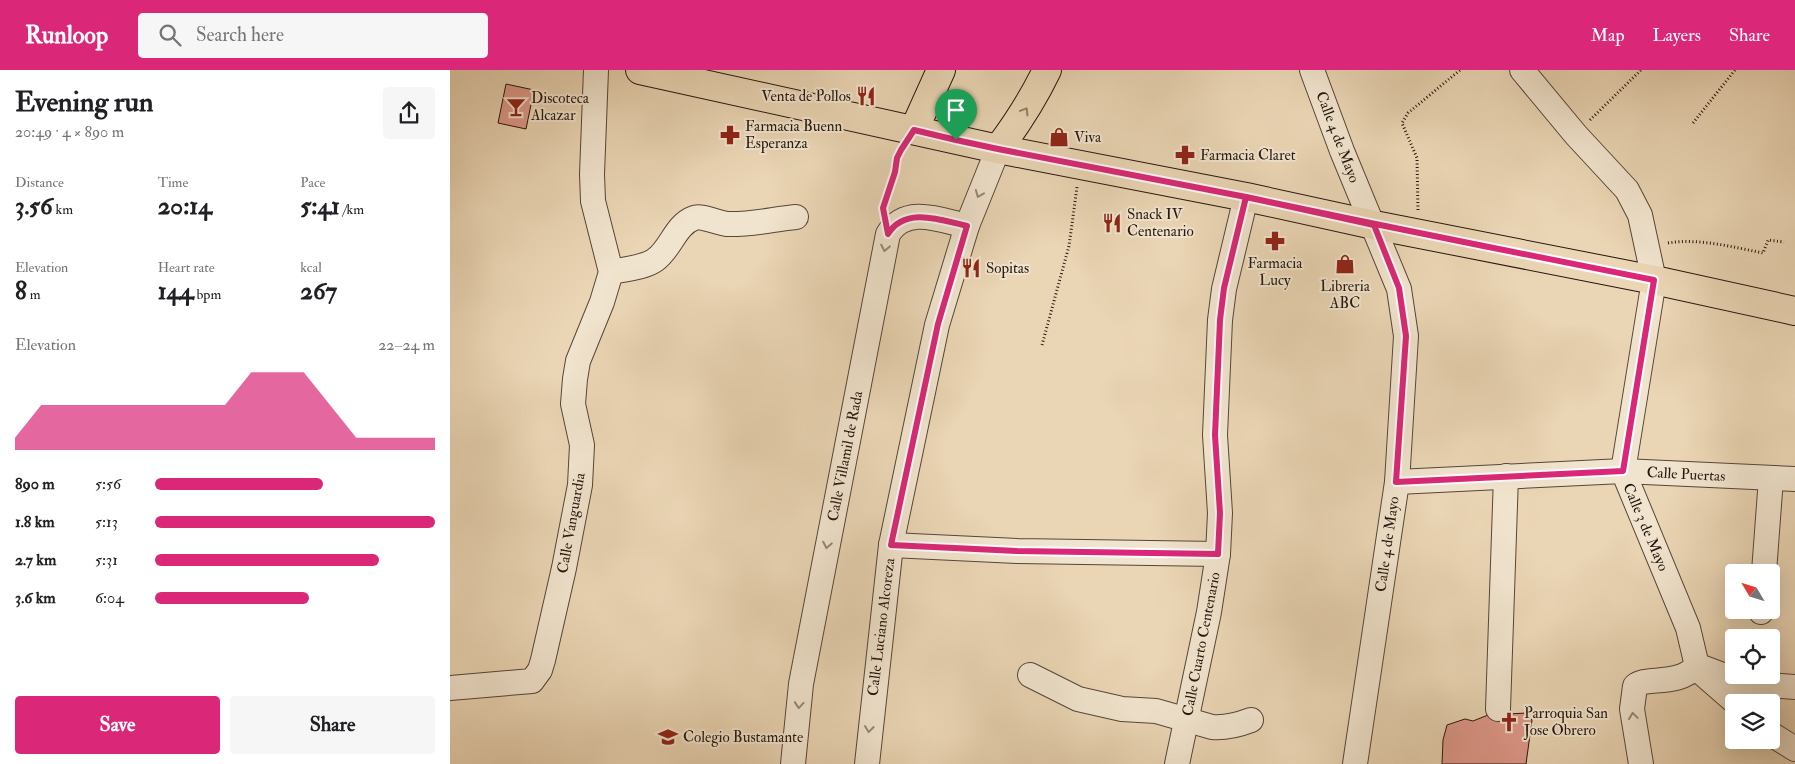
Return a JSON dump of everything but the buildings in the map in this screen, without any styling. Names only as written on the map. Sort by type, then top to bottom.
[{"type":"main road","points":[[640,70],[998,149],[1246,197],[1374,225],[1654,280],[1795,311]]},
{"type":"main road","points":[[914,130],[941,70]]},
{"type":"main road","name":"Calle Luciano Alcoreza","points":[[998,149],[1016,126],[1034,97],[1047,70]]},
{"type":"street","points":[[596,70],[592,174],[593,201],[611,272],[654,262],[663,254],[678,230],[694,218],[700,217],[719,223],[732,224],[796,217]]},
{"type":"street","name":"Calle 4 de Mayo","points":[[1312,70],[1342,152],[1399,288],[1406,336],[1396,482],[1355,764]]},
{"type":"street","name":"Calle 3 de Mayo","points":[[1522,70],[1576,135],[1627,190],[1640,215],[1654,280],[1623,471],[1688,628],[1697,666]]},
{"type":"street","name":"Calle Luciano Alcoreza","points":[[867,764],[867,748],[891,545],[938,324],[967,226],[998,149]]},
{"type":"street","name":"Calle Cuarto Centenario","points":[[1177,764],[1209,612],[1218,554],[1220,513],[1215,435],[1220,320],[1224,288],[1246,197]]},
{"type":"street","points":[[888,234],[897,222],[911,217],[938,219],[967,226]]},
{"type":"street","name":"Calle Villamil de Rada","points":[[793,764],[801,684],[888,234]]},
{"type":"street","name":"Calle Vanguardia","points":[[450,688],[532,681],[540,670],[564,568],[580,485],[582,446],[573,404],[578,361],[602,302],[611,272]]},
{"type":"street","name":"Calle Puertas","points":[[1396,482],[1623,471],[1795,479]]},
{"type":"street","points":[[1498,709],[1506,476]]},
{"type":"street","points":[[1765,564],[1771,478]]},
{"type":"street","points":[[891,545],[1017,551],[1218,554]]},
{"type":"street","points":[[1697,666],[1744,683],[1795,687]]},
{"type":"street","points":[[1697,666],[1704,675],[1726,694]]},
{"type":"street","points":[[1641,764],[1632,709],[1635,686],[1640,683],[1666,681],[1684,676],[1692,672],[1697,666]]},
{"type":"street","points":[[1030,676],[1078,699],[1122,709],[1156,712],[1212,727],[1221,728],[1251,720]]},
{"type":"street","points":[[1780,740],[1795,750]]},
{"type":"path","points":[[1416,233],[1419,191],[1417,158],[1402,123],[1408,113],[1460,70]]},
{"type":"path","points":[[1576,135],[1641,70]]},
{"type":"path","points":[[1694,123],[1735,70]]},
{"type":"path","points":[[888,234],[883,208],[895,172],[897,158],[914,130]]},
{"type":"path","points":[[1042,345],[1069,246],[1080,164]]},
{"type":"path","points":[[1647,246],[1678,241],[1703,243],[1763,253],[1768,240],[1784,242]]},
{"type":"place","name":"Venta de Pollos","points":[[866,96]]},
{"type":"place","name":"Discoteca Alcazar","points":[[516,107]]},
{"type":"place","name":"Farmacia Buenn Esperanza","points":[[730,135]]},
{"type":"place","name":"Viva","points":[[1059,137]]},
{"type":"place","name":"Farmacia Claret","points":[[1185,155]]},
{"type":"place","name":"Snack IV Centenario","points":[[1112,223]]},
{"type":"place","name":"Farmacia Lucy","points":[[1275,241]]},
{"type":"place","name":"Libreria ABC","points":[[1345,264]]},
{"type":"place","name":"Sopitas","points":[[971,268]]},
{"type":"place","name":"Parroquia San Jose Obrero","points":[[1509,722]]},
{"type":"place","name":"Colegio Bustamante","points":[[668,737]]},
{"type":"route","points":[[956,140],[914,130],[897,158],[895,172],[883,208],[888,234],[897,222],[911,217],[938,219],[967,226],[938,324],[891,545],[1017,551],[1218,554],[1220,513],[1215,435],[1220,320],[1224,288],[1246,197],[1310,211],[1374,225],[1654,280],[1623,471],[1396,482],[1406,336],[1399,288],[1374,225],[1246,197],[956,140]]}]
